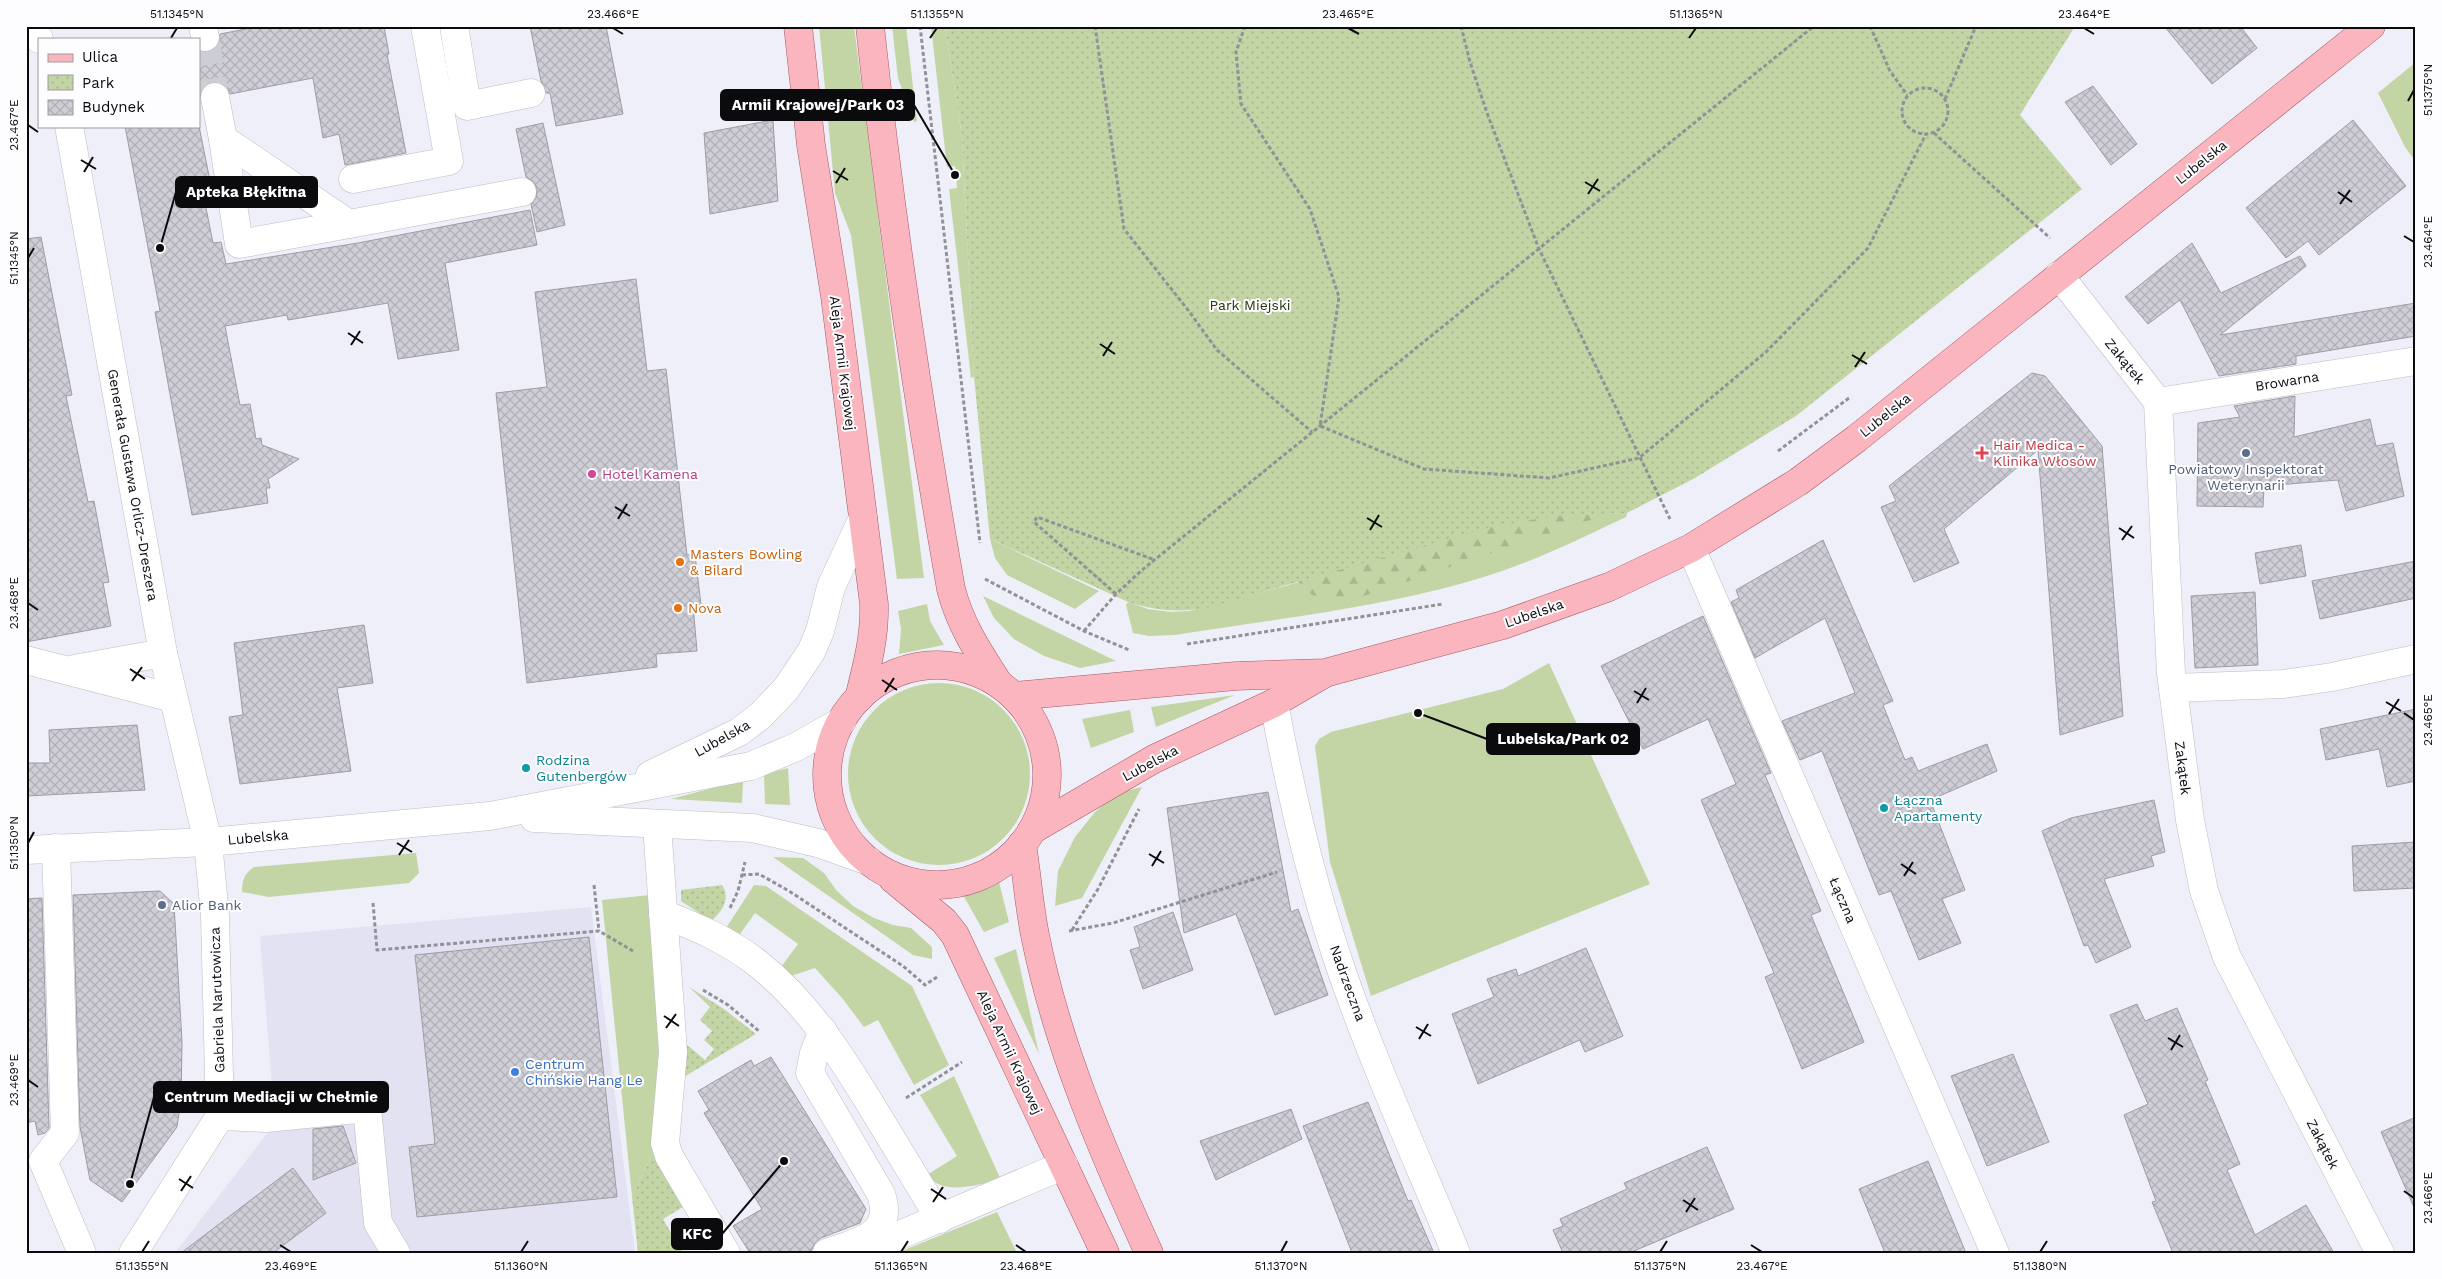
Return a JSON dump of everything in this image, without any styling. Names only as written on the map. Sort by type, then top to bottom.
[{"type":"main road","name":"Aleja Armii Krajowej","points":[[798,26],[811,145],[835,296],[875,627],[859,698],[842,721],[830,752],[829,796],[836,818],[847,837],[878,867],[944,921],[955,935],[1105,1253]]},
{"type":"main road","points":[[870,26],[884,152],[914,375],[951,589],[957,613],[965,631],[1006,690],[1034,722],[1045,754],[1047,780],[1038,819],[1027,837],[996,868],[965,882],[942,885],[919,883],[878,867]]},
{"type":"main road","name":"Lubelska","points":[[1006,690],[1236,676],[1325,673],[1503,624],[1609,587],[1690,548],[1798,482],[1856,439],[2371,26]]},
{"type":"main road","points":[[859,698],[876,684],[894,673],[926,665],[959,667],[980,673],[1006,690]]},
{"type":"main road","name":"Lubelska","points":[[1027,837],[1154,759],[1274,703],[1325,673]]},
{"type":"main road","points":[[1027,837],[1035,936],[1074,1075],[1102,1147],[1149,1253]]},
{"type":"street","points":[[27,26],[38,38]]},
{"type":"street","points":[[353,179],[449,161],[425,26]]},
{"type":"street","points":[[454,26],[467,106],[531,93]]},
{"type":"street","points":[[215,97],[239,244],[522,192]]},
{"type":"street","name":"Generała Gustawa Orlicz-Dreszera","points":[[69,128],[163,653],[172,698],[208,842]]},
{"type":"street","points":[[223,140],[349,224]]},
{"type":"street","name":"Zakątek","points":[[2059,276],[2158,402],[2173,688],[2191,829],[2204,891],[2227,957],[2380,1253]]},
{"type":"street","name":"Browarna","points":[[2158,402],[2415,362]]},
{"type":"street","name":"Lubelska","points":[[615,792],[739,732],[774,703],[799,672],[811,652],[820,631],[831,587],[863,518]]},
{"type":"street","name":"Łączna","points":[[1690,548],[1995,1253]]},
{"type":"street","points":[[65,671],[163,653]]},
{"type":"street","points":[[2173,688],[2284,684],[2332,677],[2416,659]]},
{"type":"street","points":[[26,660],[172,698]]},
{"type":"street","name":"Nadrzeczna","points":[[1274,703],[1312,875],[1343,975],[1456,1253]]},
{"type":"street","name":"Lubelska","points":[[26,850],[208,842],[490,816],[751,766],[796,747],[842,721]]},
{"type":"street","name":"Lubelska","points":[[490,816],[753,828],[818,843],[878,867]]},
{"type":"street","points":[[657,825],[673,1052],[665,1143],[669,1156],[726,1253]]},
{"type":"street","name":"Gabriela Narutowicza","points":[[208,842],[215,916],[220,1116]]},
{"type":"street","points":[[56,848],[64,1133],[34,1160],[82,1253]]},
{"type":"street","points":[[663,914],[694,926],[730,944],[758,964],[784,988],[823,1031],[840,1054],[940,1219]]},
{"type":"street","points":[[823,1031],[814,1053],[810,1073],[881,1194],[885,1205],[882,1220],[875,1233],[827,1253]]},
{"type":"street","points":[[133,1253],[220,1116],[266,1118],[366,1108],[378,1223],[396,1253]]},
{"type":"street","points":[[667,1127],[741,1253]]},
{"type":"street","points":[[859,1253],[1064,1165]]},
{"type":"path","points":[[920,26],[981,549]]},
{"type":"path","points":[[1096,26],[1124,230],[1188,310],[1217,350],[1312,432]]},
{"type":"path","points":[[1245,26],[1236,52],[1241,104],[1310,209],[1339,297],[1320,426]]},
{"type":"path","points":[[1461,26],[1470,62],[1487,113],[1539,249],[1670,519]]},
{"type":"path","points":[[1084,631],[1116,594],[1155,560],[1814,26]]},
{"type":"path","points":[[1870,26],[1890,71],[1907,95]]},
{"type":"path","points":[[1945,99],[1934,90],[1927,88],[1920,88],[1907,95],[1901,109],[1905,124],[1911,130],[1926,134],[1934,133],[1940,128],[1948,114],[1945,99],[1976,26]]},
{"type":"path","points":[[1934,133],[2050,238]]},
{"type":"path","points":[[1320,426],[1424,469],[1549,478],[1639,458],[1766,352],[1868,248],[1926,134]]},
{"type":"path","points":[[2043,244],[2058,232]]},
{"type":"path","points":[[1778,452],[1854,394]]},
{"type":"path","points":[[1661,524],[1678,514]]},
{"type":"path","points":[[1116,594],[1034,522],[1037,517],[1155,560]]},
{"type":"path","points":[[983,569],[984,579],[1084,631],[1134,652]]},
{"type":"path","points":[[1183,644],[1446,603]]},
{"type":"path","points":[[1141,807],[1135,813],[1098,889],[1072,931],[1113,923],[1283,870]]},
{"type":"path","points":[[742,875],[759,874],[789,891],[903,966],[925,985]]},
{"type":"path","points":[[373,903],[377,950],[599,931],[594,886]]},
{"type":"shaded area","points":[[591,907],[635,1253],[175,1253],[275,1123],[260,936]]},
{"type":"green space","points":[[819,26],[854,26],[924,578],[897,579],[851,235],[835,193]]},
{"type":"green space","points":[[892,26],[906,26],[917,121],[914,122],[898,78]]},
{"type":"green space","points":[[931,26],[945,26],[962,137],[974,377],[971,378],[949,189],[957,188],[955,166],[947,167]]},
{"type":"green space","name":"Park Miejski","points":[[945,26],[2075,26],[2020,115],[2082,189],[1796,416],[1695,478],[1627,513],[1554,516],[1486,528],[1210,607],[1188,610],[1158,609],[1128,602],[990,539],[974,377],[962,137]]},
{"type":"green space","points":[[2416,62],[2416,162],[2405,147],[2378,93]]},
{"type":"green space","points":[[1644,502],[1346,602],[1312,595],[1296,579],[1316,532]]},
{"type":"green space","points":[[1627,513],[1626,517],[1593,533],[1510,568],[1455,585],[1376,603],[1175,635],[1149,636],[1133,633],[1126,605],[1128,602],[1148,609],[1171,612],[1189,611],[1285,586],[1486,528],[1554,516]]},
{"type":"green space","points":[[990,539],[1099,591],[1075,609],[1007,575],[995,558]]},
{"type":"green space","points":[[983,596],[1116,661],[1080,668],[1044,656],[1014,639],[994,618]]},
{"type":"green space","points":[[927,604],[930,621],[944,645],[899,654],[901,629],[898,611]]},
{"type":"green space","points":[[1549,663],[1650,884],[1371,996],[1330,862],[1315,746],[1319,739],[1331,732],[1503,689]]},
{"type":"green space","points":[[948,683],[957,684],[982,693],[1004,709],[1020,731],[1029,756],[1029,792],[1020,817],[1004,839],[982,855],[966,861],[948,865],[930,865],[921,864],[896,855],[881,845],[868,832],[858,817],[849,792],[848,765],[849,756],[858,731],[868,716],[881,703],[896,693],[921,684]]},
{"type":"green space","points":[[1235,695],[1156,727],[1151,707]]},
{"type":"green space","points":[[1130,710],[1134,732],[1091,748],[1082,719]]},
{"type":"green space","points":[[788,768],[790,805],[765,804],[764,774]]},
{"type":"green space","points":[[743,780],[742,803],[671,799]]},
{"type":"green space","points":[[1142,787],[1082,898],[1055,906],[1058,871],[1075,837],[1095,812],[1117,793]]},
{"type":"green space","points":[[416,853],[419,873],[409,883],[269,897],[242,892],[244,878],[254,867]]},
{"type":"green space","points":[[773,857],[803,858],[824,873],[836,890],[853,906],[874,918],[893,925],[911,928],[932,947],[932,959],[913,955]]},
{"type":"green space","points":[[999,882],[1009,922],[984,932],[963,895]]},
{"type":"green space","points":[[722,885],[726,895],[724,905],[719,914],[711,921],[681,901],[681,890]]},
{"type":"green space","points":[[754,885],[766,886],[912,986],[949,1065],[914,1085],[878,1020],[864,1027],[842,998],[815,968],[791,976],[781,967],[798,944],[755,913],[738,937],[726,928]]},
{"type":"green space","points":[[650,895],[662,1062],[655,1148],[632,1196],[602,900]]},
{"type":"green space","points":[[1016,949],[1039,1054],[994,958]]},
{"type":"green space","points":[[689,987],[724,1009],[756,1034],[682,1078],[680,1039],[705,1060],[714,1049],[704,1040],[712,1031],[700,1020],[710,1007]]},
{"type":"green space","points":[[954,1076],[1001,1180],[972,1186],[952,1187],[942,1186],[934,1182],[927,1175],[957,1156],[920,1095]]},
{"type":"green space","points":[[655,1148],[688,1204],[663,1219],[683,1253],[638,1253],[632,1196]]},
{"type":"green space","points":[[997,1212],[1017,1253],[897,1253]]},
{"type":"building","points":[[261,26],[384,26],[389,54],[387,54],[406,153],[345,165],[339,134],[323,138],[313,78],[230,94],[226,86],[221,82],[212,82],[204,86],[200,97],[200,51],[207,52],[215,49],[219,43],[220,34]]},
{"type":"building","points":[[530,26],[606,26],[623,114],[556,126],[550,93],[546,93],[541,81]]},
{"type":"building","points":[[2164,26],[2240,26],[2257,48],[2212,84]]},
{"type":"building","points":[[2093,86],[2137,144],[2111,165],[2065,102]]},
{"type":"building","points":[[773,120],[778,201],[710,214],[704,133]]},
{"type":"building","points":[[2353,120],[2406,186],[2319,255],[2308,241],[2286,258],[2246,208]]},
{"type":"building","points":[[543,123],[565,225],[537,232],[531,204],[536,198],[537,189],[534,182],[526,177],[516,129]]},
{"type":"building","points":[[125,128],[199,128],[210,181],[201,183],[213,243],[221,242],[226,264],[358,243],[530,210],[537,245],[445,263],[459,350],[398,359],[388,303],[288,320],[287,315],[225,326],[240,405],[250,404],[256,439],[261,438],[262,445],[299,459],[268,479],[270,488],[266,488],[268,503],[192,515],[155,312],[160,311]]},
{"type":"building","points":[[41,237],[72,395],[66,396],[88,502],[94,501],[109,582],[103,583],[111,626],[26,642],[26,239]]},
{"type":"building","points":[[2192,243],[2221,293],[2300,256],[2306,266],[2220,335],[2416,303],[2416,336],[2296,356],[2296,364],[2219,376],[2180,300],[2148,324],[2125,297]]},
{"type":"building","name":"Hotel Kamena","points":[[636,279],[647,371],[666,369],[687,555],[695,555],[701,605],[693,605],[697,651],[656,654],[657,667],[527,683],[496,393],[547,387],[535,292]]},
{"type":"building","points":[[2032,373],[2045,376],[2102,446],[2123,716],[2060,735],[2038,450],[1944,529],[1959,563],[1914,582],[1881,507],[1896,501],[1889,486]]},
{"type":"building","points":[[2295,396],[2294,437],[2370,419],[2376,446],[2393,443],[2404,496],[2346,511],[2338,480],[2264,486],[2263,507],[2197,506],[2198,423],[2240,417],[2234,406]]},
{"type":"building","points":[[1823,540],[1893,701],[1883,705],[1905,760],[1912,757],[1918,771],[1987,744],[1997,771],[1930,800],[1965,890],[1942,899],[1961,943],[1919,960],[1891,891],[1879,895],[1822,751],[1800,760],[1782,721],[1855,693],[1825,618],[1755,658],[1731,602],[1739,598],[1736,590]]},
{"type":"building","points":[[2301,545],[2306,576],[2260,584],[2255,553]]},
{"type":"building","points":[[2416,561],[2416,598],[2320,619],[2312,581]]},
{"type":"building","points":[[2255,592],[2258,665],[2195,668],[2191,596]]},
{"type":"building","points":[[1703,616],[1771,773],[1765,775],[1821,911],[1811,915],[1864,1042],[1802,1069],[1765,977],[1774,973],[1701,800],[1736,784],[1708,719],[1643,749],[1601,666]]},
{"type":"building","points":[[364,625],[373,683],[337,688],[351,771],[240,784],[229,717],[243,715],[234,643]]},
{"type":"building","points":[[2416,709],[2416,781],[2387,787],[2379,749],[2326,760],[2320,729]]},
{"type":"building","points":[[137,725],[145,790],[26,796],[26,763],[50,763],[49,730]]},
{"type":"building","points":[[1268,792],[1291,912],[1298,909],[1328,995],[1275,1015],[1236,914],[1184,933],[1167,808]]},
{"type":"building","points":[[2154,800],[2165,852],[2151,856],[2154,866],[2104,879],[2131,947],[2096,963],[2088,945],[2084,946],[2042,831],[2071,818]]},
{"type":"building","points":[[2416,842],[2416,888],[2354,891],[2352,846]]},
{"type":"building","points":[[160,891],[174,904],[182,1042],[181,1100],[177,1127],[122,1202],[90,1180],[80,1127],[73,895]]},
{"type":"building","points":[[42,898],[49,1128],[45,1133],[38,1135],[35,1121],[26,1123],[26,899]]},
{"type":"building","points":[[1173,912],[1193,970],[1143,989],[1130,950],[1140,947],[1134,927]]},
{"type":"building","name":"Centrum Chińskie Hang Le","points":[[589,937],[617,1197],[417,1217],[409,1147],[435,1144],[415,955]]},
{"type":"building","points":[[1586,948],[1623,1036],[1585,1052],[1580,1040],[1478,1084],[1452,1014],[1494,997],[1487,979],[1516,969],[1518,976]]},
{"type":"building","points":[[2137,1004],[2145,1021],[2177,1008],[2208,1080],[2205,1081],[2240,1164],[2227,1170],[2255,1235],[2306,1205],[2334,1253],[2173,1253],[2152,1202],[2156,1201],[2124,1115],[2148,1104],[2110,1015]]},
{"type":"building","points":[[2013,1054],[2049,1142],[1987,1166],[1951,1076]]},
{"type":"building","points":[[771,1057],[866,1209],[860,1223],[821,1238],[815,1243],[810,1253],[750,1253],[733,1226],[762,1209],[704,1113],[709,1110],[698,1091],[751,1060],[754,1066]]},
{"type":"building","points":[[1368,1102],[1408,1201],[1411,1200],[1434,1253],[1352,1253],[1303,1126]]},
{"type":"building","points":[[1291,1109],[1302,1139],[1216,1180],[1200,1141]]},
{"type":"building","points":[[2416,1117],[2416,1212],[2381,1132]]},
{"type":"building","points":[[343,1126],[356,1163],[313,1180],[313,1129]]},
{"type":"building","points":[[1707,1147],[1734,1209],[1629,1253],[1563,1253],[1553,1230],[1563,1226],[1560,1219],[1627,1189],[1624,1183]]},
{"type":"building","points":[[1928,1161],[1966,1253],[1885,1253],[1859,1189]]},
{"type":"building","points":[[293,1168],[326,1213],[273,1253],[181,1253]]},
{"type":"tunnel","points":[[205,37],[215,97]]},
{"type":"place","name":"Armii Krajowej/Park 03","points":[[955,175]]},
{"type":"place","name":"Apteka Błękitna","points":[[160,248]]},
{"type":"place","name":"Hair Medica - Klinika Włosów","points":[[1982,453]]},
{"type":"place","name":"Powiatowy Inspektorat Weterynarii","points":[[2246,453]]},
{"type":"place","name":"Hotel Kamena","points":[[592,474]]},
{"type":"place","name":"Masters Bowling & Bilard","points":[[680,562]]},
{"type":"place","name":"Nova","points":[[678,608]]},
{"type":"place","name":"Lubelska/Park 02","points":[[1418,713]]},
{"type":"place","name":"Rodzina Gutenbergów","points":[[526,768]]},
{"type":"place","name":"Łączna Apartamenty","points":[[1884,808]]},
{"type":"place","name":"Alior Bank","points":[[162,905]]},
{"type":"place","name":"Centrum Chińskie Hang Le","points":[[515,1072]]},
{"type":"place","name":"KFC","points":[[784,1161]]},
{"type":"place","name":"Centrum Mediacji w Chełmie","points":[[130,1184]]}]
